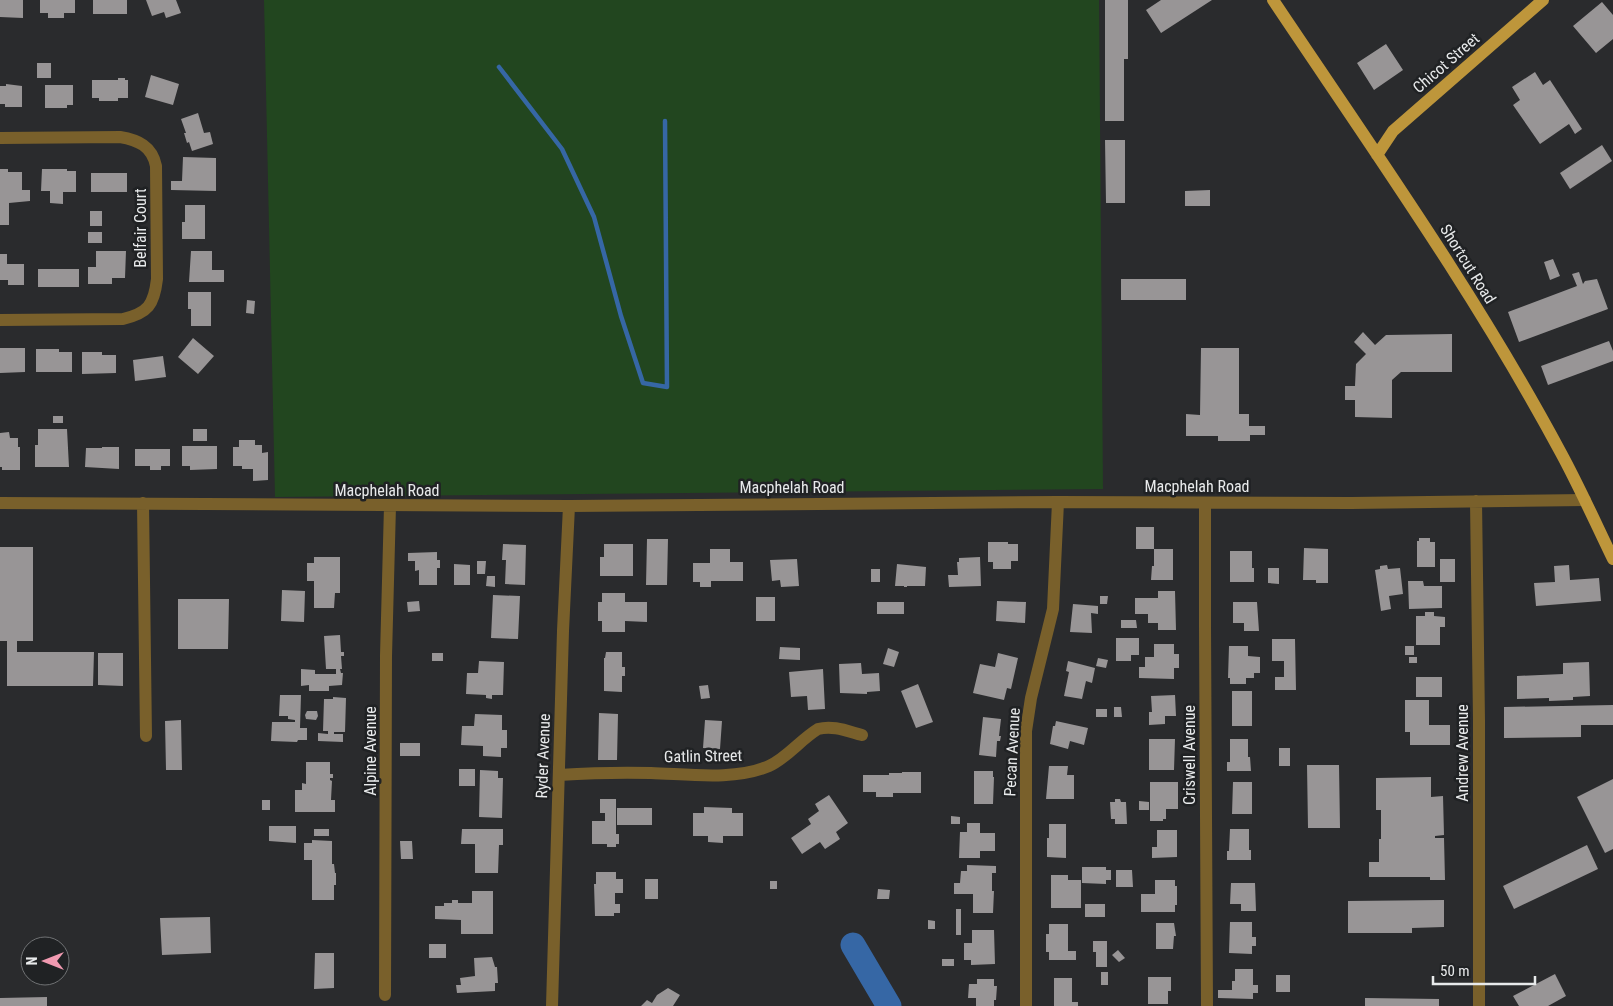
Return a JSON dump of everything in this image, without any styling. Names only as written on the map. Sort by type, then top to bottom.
[{"type":"main road","name":"Shortcut Road","points":[[1273,0],[1443,254],[1520,380],[1561,453],[1613,559]]},
{"type":"main road","name":"Chicot Street","points":[[1377,155],[1393,130],[1543,0]]},
{"type":"street","name":"Belfair Court","points":[[0,138],[120,137],[133,139],[149,149],[155,158],[156,166],[157,280],[151,304],[145,310],[130,318],[0,320]]},
{"type":"street","name":"Andrew Avenue","points":[[1476,500],[1479,720],[1479,1006]]},
{"type":"street","name":"Macphelah Road","points":[[0,503],[569,506],[1058,502],[1351,503],[1584,500]]},
{"type":"street","name":"Pecan Avenue","points":[[1026,1006],[1026,731],[1031,698],[1053,610],[1058,502]]},
{"type":"street","name":"Criswell Avenue","points":[[1206,503],[1207,1006]]},
{"type":"street","points":[[143,504],[146,736]]},
{"type":"street","name":"Alpine Avenue","points":[[384,995],[386,656],[390,506]]},
{"type":"street","name":"Ryder Avenue","points":[[552,1006],[569,506]]},
{"type":"street","name":"Gatlin Street","points":[[559,775],[741,773],[770,765],[818,729],[826,727],[837,728],[862,735]]},
{"type":"green space","points":[[264,0],[1099,0],[1103,489],[275,497]]},
{"type":"building","points":[[0,0],[23,0],[23,18],[0,17]]},
{"type":"building","points":[[40,0],[75,0],[75,13],[64,13],[64,18],[48,18],[48,13],[40,13]]},
{"type":"building","points":[[93,0],[127,0],[127,14],[93,14]]},
{"type":"building","points":[[146,0],[176,0],[181,13],[166,18],[164,12],[152,16]]},
{"type":"building","points":[[1105,0],[1128,0],[1128,59],[1124,59],[1124,121],[1105,121]]},
{"type":"building","points":[[1161,0],[1212,0],[1161,33],[1146,10]]},
{"type":"building","points":[[1602,2],[1613,15],[1613,39],[1596,53],[1573,26]]},
{"type":"building","points":[[1386,44],[1403,70],[1374,90],[1357,63]]},
{"type":"building","points":[[37,63],[51,63],[51,78],[37,78]]},
{"type":"building","points":[[1535,72],[1543,85],[1550,80],[1582,129],[1575,134],[1569,124],[1540,144],[1513,105],[1520,100],[1512,87]]},
{"type":"building","points":[[151,75],[179,84],[173,105],[145,97]]},
{"type":"building","points":[[118,78],[128,80],[128,98],[118,98],[118,101],[99,101],[99,98],[92,98],[92,80],[118,80]]},
{"type":"building","points":[[6,84],[22,86],[22,107],[5,107],[5,104],[0,104],[0,86],[6,86]]},
{"type":"building","points":[[45,85],[73,85],[73,105],[67,105],[67,108],[45,108]]},
{"type":"building","points":[[198,113],[204,133],[210,132],[213,144],[192,151],[189,142],[187,143],[181,119]]},
{"type":"building","points":[[1105,140],[1125,140],[1125,203],[1106,203]]},
{"type":"building","points":[[1602,145],[1612,161],[1570,189],[1560,173]]},
{"type":"building","points":[[183,157],[216,158],[216,191],[171,190],[171,181],[182,181]]},
{"type":"building","points":[[0,169],[8,169],[8,172],[22,172],[22,190],[30,190],[30,201],[9,203],[9,225],[0,225]]},
{"type":"building","points":[[42,169],[76,171],[76,192],[63,192],[63,204],[50,203],[50,191],[41,191]]},
{"type":"building","points":[[91,173],[127,173],[127,192],[91,192]]},
{"type":"building","points":[[1210,190],[1210,206],[1185,206],[1185,191]]},
{"type":"building","points":[[185,205],[205,205],[205,239],[182,239]]},
{"type":"building","points":[[90,211],[102,211],[102,226],[90,226]]},
{"type":"building","points":[[88,232],[102,232],[102,243],[88,243]]},
{"type":"building","points":[[96,251],[126,251],[125,278],[112,278],[112,284],[88,284],[88,267],[96,267]]},
{"type":"building","points":[[191,251],[212,251],[212,270],[224,270],[224,282],[189,282]]},
{"type":"building","points":[[0,254],[7,254],[7,264],[24,264],[24,285],[8,285],[8,280],[0,280]]},
{"type":"building","points":[[1553,259],[1560,276],[1550,280],[1544,262]]},
{"type":"building","points":[[38,269],[79,269],[79,287],[38,287]]},
{"type":"building","points":[[1579,272],[1583,284],[1585,281],[1597,279],[1608,309],[1519,342],[1508,312],[1577,286],[1572,274]]},
{"type":"building","points":[[1121,279],[1186,279],[1186,300],[1121,300]]},
{"type":"building","points":[[188,292],[211,292],[211,326],[191,326]]},
{"type":"building","points":[[247,300],[255,301],[254,314],[246,313]]},
{"type":"building","points":[[1363,332],[1375,345],[1386,335],[1452,334],[1452,372],[1401,372],[1392,380],[1392,418],[1355,417],[1355,400],[1345,400],[1345,386],[1355,386],[1356,364],[1366,354],[1354,342]]},
{"type":"building","points":[[193,338],[214,356],[198,374],[178,357]]},
{"type":"building","points":[[1609,341],[1613,351],[1613,361],[1548,385],[1541,366]]},
{"type":"building","points":[[0,348],[25,348],[25,372],[0,373]]},
{"type":"building","points":[[1201,348],[1239,348],[1239,414],[1249,414],[1249,426],[1265,426],[1265,435],[1250,435],[1250,441],[1218,441],[1218,436],[1186,436],[1186,414],[1200,415]]},
{"type":"building","points":[[36,349],[59,349],[59,352],[72,352],[72,372],[36,372]]},
{"type":"building","points":[[82,352],[102,352],[102,355],[116,355],[116,373],[82,374]]},
{"type":"building","points":[[163,356],[166,377],[135,381],[133,360]]},
{"type":"building","points":[[53,416],[63,416],[63,423],[53,423]]},
{"type":"building","points":[[38,429],[67,429],[69,467],[35,467],[35,445],[38,445]]},
{"type":"building","points":[[193,429],[207,429],[207,441],[193,441]]},
{"type":"building","points":[[9,432],[10,438],[18,438],[20,470],[2,470],[2,467],[0,467],[0,433]]},
{"type":"building","points":[[239,440],[255,440],[255,445],[262,445],[262,453],[268,452],[268,480],[253,481],[253,469],[242,469],[242,466],[233,466],[233,447],[239,447]]},
{"type":"building","points":[[182,446],[217,446],[217,469],[190,470],[190,466],[182,466]]},
{"type":"building","points":[[119,447],[119,469],[85,467],[86,448]]},
{"type":"building","points":[[135,449],[170,449],[170,466],[161,466],[161,470],[150,470],[150,466],[135,466]]},
{"type":"building","points":[[1136,527],[1154,527],[1154,549],[1136,549]]},
{"type":"building","points":[[1419,538],[1430,538],[1430,542],[1435,542],[1435,567],[1417,567],[1417,541],[1419,541]]},
{"type":"building","points":[[647,539],[668,539],[667,585],[646,585]]},
{"type":"building","points":[[988,542],[1018,544],[1018,561],[1011,561],[1011,569],[993,569],[993,562],[988,562]]},
{"type":"building","points":[[503,544],[526,545],[525,585],[505,584],[506,560],[502,560]]},
{"type":"building","points":[[604,544],[633,544],[633,576],[600,576],[600,557],[604,557]]},
{"type":"building","points":[[0,547],[33,547],[33,641],[17,641],[17,652],[94,652],[93,686],[7,686],[7,641],[0,641]]},
{"type":"building","points":[[1304,548],[1328,549],[1328,583],[1316,583],[1316,580],[1303,580]]},
{"type":"building","points":[[710,549],[730,549],[730,562],[743,562],[743,581],[711,581],[711,587],[700,587],[700,582],[693,582],[693,563],[710,563]]},
{"type":"building","points":[[1154,549],[1173,549],[1173,580],[1151,580],[1152,566],[1154,566]]},
{"type":"building","points":[[1230,551],[1252,551],[1254,582],[1230,582]]},
{"type":"building","points":[[437,552],[440,568],[437,568],[437,585],[419,585],[419,570],[415,571],[415,561],[408,561],[408,553]]},
{"type":"building","points":[[314,557],[340,557],[340,593],[335,593],[334,608],[314,608],[314,581],[307,581],[307,563],[314,563]]},
{"type":"building","points":[[980,557],[981,586],[949,587],[948,575],[958,575],[957,562],[959,562],[959,558]]},
{"type":"building","points":[[797,559],[799,586],[781,587],[780,580],[772,581],[770,560]]},
{"type":"building","points":[[1440,559],[1455,559],[1455,582],[1440,582]]},
{"type":"building","points":[[477,561],[486,561],[485,574],[477,574]]},
{"type":"building","points":[[454,564],[470,565],[470,585],[454,585]]},
{"type":"building","points":[[897,564],[926,567],[925,586],[895,586]]},
{"type":"building","points":[[1387,565],[1388,569],[1400,568],[1403,594],[1389,596],[1391,609],[1381,611],[1375,570],[1380,569],[1380,566]]},
{"type":"building","points":[[1569,565],[1570,580],[1599,578],[1601,601],[1536,606],[1534,583],[1555,582],[1554,566]]},
{"type":"building","points":[[1268,568],[1279,568],[1279,584],[1268,583]]},
{"type":"building","points":[[871,569],[880,569],[880,582],[871,582]]},
{"type":"building","points":[[487,576],[495,576],[495,587],[486,586]]},
{"type":"building","points":[[1408,581],[1423,581],[1424,586],[1442,586],[1442,608],[1409,609]]},
{"type":"building","points":[[282,590],[305,591],[304,622],[281,621]]},
{"type":"building","points":[[1158,591],[1175,591],[1176,630],[1158,630],[1158,623],[1148,623],[1148,614],[1135,614],[1135,598],[1158,598]]},
{"type":"building","points":[[602,593],[625,593],[625,602],[647,602],[647,622],[625,621],[625,632],[602,632],[602,621],[598,621],[598,602],[602,602]]},
{"type":"building","points":[[493,595],[520,596],[518,639],[491,638]]},
{"type":"building","points":[[1100,596],[1108,596],[1107,604],[1100,604]]},
{"type":"building","points":[[756,597],[775,597],[775,621],[756,621]]},
{"type":"building","points":[[178,599],[229,599],[228,649],[178,649]]},
{"type":"building","points":[[419,601],[420,611],[408,612],[407,602]]},
{"type":"building","points":[[997,601],[1026,602],[1025,623],[996,621]]},
{"type":"building","points":[[877,602],[904,602],[904,614],[877,614]]},
{"type":"building","points":[[1233,602],[1257,602],[1259,631],[1244,631],[1244,623],[1233,623]]},
{"type":"building","points":[[1073,604],[1098,606],[1098,614],[1091,613],[1092,633],[1070,632]]},
{"type":"building","points":[[1425,612],[1434,612],[1434,616],[1445,617],[1445,627],[1440,627],[1440,645],[1416,645],[1416,616],[1425,616]]},
{"type":"building","points":[[1121,620],[1136,620],[1137,628],[1121,628]]},
{"type":"building","points":[[340,635],[341,652],[344,652],[344,656],[341,656],[342,669],[340,669],[341,673],[343,673],[342,685],[329,686],[329,691],[309,691],[309,685],[301,686],[301,669],[315,670],[315,674],[336,674],[336,669],[326,669],[324,636]]},
{"type":"building","points":[[1116,638],[1139,638],[1139,655],[1131,655],[1131,661],[1116,661]]},
{"type":"building","points":[[1272,639],[1295,639],[1296,690],[1275,690],[1275,677],[1284,677],[1284,661],[1272,661]]},
{"type":"building","points":[[1154,644],[1174,644],[1174,654],[1179,654],[1179,668],[1174,668],[1174,679],[1139,678],[1139,667],[1145,667],[1145,657],[1154,657]]},
{"type":"building","points":[[1229,646],[1248,646],[1248,656],[1260,657],[1260,673],[1254,673],[1254,678],[1246,678],[1246,684],[1230,684],[1230,678],[1228,678]]},
{"type":"building","points":[[1405,646],[1414,646],[1414,655],[1405,655]]},
{"type":"building","points":[[780,647],[800,648],[800,660],[779,659]]},
{"type":"building","points":[[888,648],[899,652],[894,667],[883,664]]},
{"type":"building","points":[[606,652],[622,652],[622,667],[625,667],[625,676],[622,676],[622,692],[604,691],[604,658]]},
{"type":"building","points":[[98,653],[123,653],[123,686],[98,685]]},
{"type":"building","points":[[432,653],[443,653],[443,661],[432,661]]},
{"type":"building","points":[[998,653],[1018,658],[1011,689],[1007,688],[1004,700],[973,693],[980,664],[995,667]]},
{"type":"building","points":[[1409,657],[1417,657],[1417,663],[1409,663]]},
{"type":"building","points":[[1098,658],[1108,660],[1106,668],[1096,666]]},
{"type":"building","points":[[479,661],[504,662],[503,695],[492,695],[492,699],[486,698],[486,695],[466,694],[467,673],[478,673]]},
{"type":"building","points":[[1068,661],[1095,668],[1092,683],[1086,681],[1082,699],[1064,696],[1069,672],[1066,671]]},
{"type":"building","points":[[1589,662],[1590,696],[1573,697],[1573,700],[1549,701],[1549,698],[1517,699],[1517,676],[1563,674],[1563,663]]},
{"type":"building","points":[[861,663],[862,674],[879,673],[880,691],[867,692],[867,694],[840,693],[839,664]]},
{"type":"building","points":[[823,669],[825,709],[808,710],[807,696],[791,697],[789,672]]},
{"type":"building","points":[[1416,677],[1442,677],[1442,697],[1416,697]]},
{"type":"building","points":[[918,684],[933,722],[916,728],[901,691]]},
{"type":"building","points":[[708,685],[710,698],[701,699],[699,686]]},
{"type":"building","points":[[1232,691],[1252,691],[1252,726],[1232,726]]},
{"type":"building","points":[[280,695],[301,695],[300,728],[307,728],[307,740],[298,740],[297,742],[271,741],[272,722],[295,722],[295,720],[288,719],[288,716],[279,716]]},
{"type":"building","points":[[1175,695],[1176,716],[1165,716],[1165,724],[1149,725],[1149,712],[1152,712],[1151,696]]},
{"type":"building","points":[[333,697],[346,698],[345,732],[334,732],[334,734],[343,734],[343,742],[318,741],[318,733],[328,734],[328,731],[323,731],[324,699],[333,699]]},
{"type":"building","points":[[1405,700],[1429,700],[1429,725],[1450,725],[1450,745],[1410,745],[1410,732],[1405,732]]},
{"type":"building","points":[[1613,705],[1613,725],[1581,725],[1581,737],[1504,738],[1504,707]]},
{"type":"building","points":[[1114,707],[1121,707],[1122,717],[1114,717]]},
{"type":"building","points":[[1096,709],[1107,709],[1107,717],[1096,717]]},
{"type":"building","points":[[307,711],[317,711],[318,716],[316,720],[306,719]]},
{"type":"building","points":[[599,713],[618,714],[617,760],[598,760]]},
{"type":"building","points":[[475,714],[502,715],[502,730],[507,730],[507,748],[501,748],[501,757],[483,756],[483,746],[461,745],[462,726],[474,726]]},
{"type":"building","points":[[983,717],[1001,719],[999,736],[1001,736],[1000,741],[997,741],[996,757],[979,755]]},
{"type":"building","points":[[181,720],[182,770],[166,770],[165,721]]},
{"type":"building","points":[[705,720],[722,721],[720,749],[703,748]]},
{"type":"building","points":[[1056,721],[1088,728],[1084,745],[1070,741],[1068,749],[1050,744],[1053,726],[1055,726]]},
{"type":"building","points":[[1149,739],[1175,739],[1174,770],[1149,770]]},
{"type":"building","points":[[1230,739],[1248,739],[1248,757],[1250,757],[1251,771],[1227,771],[1227,762],[1230,762]]},
{"type":"building","points":[[400,743],[420,743],[420,756],[400,756]]},
{"type":"building","points":[[1279,748],[1290,748],[1290,766],[1279,766]]},
{"type":"building","points":[[306,762],[330,762],[330,774],[333,774],[333,778],[330,778],[332,781],[331,800],[335,800],[335,812],[295,812],[295,790],[302,790],[302,783],[306,784]]},
{"type":"building","points":[[1307,765],[1339,765],[1340,828],[1308,828]]},
{"type":"building","points":[[1049,766],[1068,766],[1067,775],[1074,775],[1074,799],[1046,799]]},
{"type":"building","points":[[459,769],[475,769],[475,786],[459,786]]},
{"type":"building","points":[[480,770],[498,771],[498,778],[503,778],[502,818],[479,817]]},
{"type":"building","points":[[974,771],[993,771],[993,804],[974,804]]},
{"type":"building","points":[[921,772],[921,793],[893,793],[893,797],[876,797],[876,792],[863,792],[863,775],[889,775],[889,773]]},
{"type":"building","points":[[1431,777],[1431,797],[1443,796],[1444,835],[1435,836],[1435,838],[1444,838],[1445,880],[1430,880],[1430,877],[1369,877],[1369,862],[1379,862],[1379,839],[1381,839],[1381,810],[1376,810],[1376,778]]},
{"type":"building","points":[[1613,779],[1613,849],[1605,853],[1577,797]]},
{"type":"building","points":[[1150,782],[1178,782],[1178,809],[1166,809],[1166,819],[1163,819],[1163,821],[1150,821]]},
{"type":"building","points":[[1233,782],[1252,782],[1252,814],[1232,814]]},
{"type":"building","points":[[829,795],[848,823],[836,832],[840,839],[825,849],[820,842],[802,854],[791,838],[811,824],[808,819],[819,811],[815,804]]},
{"type":"building","points":[[600,799],[616,799],[616,834],[619,834],[619,844],[616,844],[616,847],[607,847],[607,844],[592,844],[592,821],[605,821],[605,813],[600,813]]},
{"type":"building","points":[[1115,799],[1126,802],[1127,824],[1115,824],[1115,819],[1111,819],[1110,802],[1115,802]]},
{"type":"building","points":[[262,800],[270,800],[270,810],[262,810]]},
{"type":"building","points":[[1139,801],[1149,802],[1149,810],[1139,810]]},
{"type":"building","points":[[704,807],[732,808],[732,813],[743,813],[743,836],[723,836],[723,843],[708,842],[708,836],[693,836],[693,813],[704,813]]},
{"type":"building","points":[[617,808],[652,808],[652,825],[617,825]]},
{"type":"building","points":[[951,816],[960,817],[960,824],[951,824]]},
{"type":"building","points":[[967,823],[980,823],[980,833],[995,833],[995,851],[980,851],[980,858],[959,858],[960,832],[967,832]]},
{"type":"building","points":[[1049,824],[1066,824],[1066,858],[1047,857]]},
{"type":"building","points":[[269,826],[296,826],[296,843],[269,841]]},
{"type":"building","points":[[314,829],[329,829],[329,836],[314,836]]},
{"type":"building","points":[[462,829],[503,829],[503,845],[499,845],[498,873],[475,873],[475,844],[461,844]]},
{"type":"building","points":[[1230,829],[1249,829],[1251,860],[1227,860]]},
{"type":"building","points":[[1157,830],[1177,830],[1177,857],[1152,858],[1152,847],[1157,847]]},
{"type":"building","points":[[312,840],[332,841],[332,864],[334,864],[336,873],[334,900],[312,900],[312,860],[304,860],[304,843],[312,843]]},
{"type":"building","points":[[400,841],[412,841],[413,859],[401,859]]},
{"type":"building","points":[[1587,845],[1598,869],[1514,909],[1503,886]]},
{"type":"building","points":[[967,865],[996,866],[996,873],[992,873],[992,891],[994,891],[993,913],[973,913],[973,894],[954,894],[954,883],[960,883],[961,871],[967,871]]},
{"type":"building","points":[[1082,867],[1106,867],[1106,870],[1111,870],[1111,880],[1106,880],[1106,884],[1082,883]]},
{"type":"building","points":[[1116,870],[1132,870],[1133,887],[1116,887]]},
{"type":"building","points":[[596,872],[616,872],[616,879],[623,879],[623,893],[615,893],[615,904],[620,904],[620,913],[614,913],[614,916],[595,916],[594,884],[596,884]]},
{"type":"building","points":[[1051,875],[1068,875],[1068,880],[1081,880],[1081,908],[1051,908]]},
{"type":"building","points":[[645,879],[658,879],[658,899],[645,899]]},
{"type":"building","points":[[1155,880],[1175,880],[1175,886],[1177,886],[1177,905],[1175,905],[1175,912],[1141,912],[1141,894],[1155,894]]},
{"type":"building","points":[[770,881],[777,881],[777,889],[770,889]]},
{"type":"building","points":[[1231,883],[1255,883],[1256,911],[1241,911],[1241,904],[1230,904]]},
{"type":"building","points":[[878,889],[890,890],[889,899],[877,899]]},
{"type":"building","points":[[472,891],[493,891],[493,934],[461,934],[461,920],[435,919],[435,906],[444,906],[444,903],[452,903],[452,900],[458,900],[458,903],[472,903]]},
{"type":"building","points":[[1444,900],[1444,927],[1412,928],[1412,933],[1348,933],[1348,901]]},
{"type":"building","points":[[1085,904],[1105,904],[1105,917],[1085,917]]},
{"type":"building","points":[[956,909],[961,909],[961,935],[956,935]]},
{"type":"building","points":[[210,917],[211,953],[162,955],[160,918]]},
{"type":"building","points":[[928,920],[935,921],[935,929],[928,929]]},
{"type":"building","points":[[1230,922],[1252,922],[1252,937],[1256,937],[1256,946],[1252,946],[1252,954],[1229,953]]},
{"type":"building","points":[[1156,923],[1174,923],[1176,936],[1174,936],[1173,949],[1156,949]]},
{"type":"building","points":[[1049,924],[1068,924],[1068,951],[1076,951],[1076,960],[1049,960],[1049,952],[1046,952],[1046,934],[1049,934]]},
{"type":"building","points":[[972,930],[994,930],[995,964],[971,965],[971,960],[964,960],[964,943],[972,943]]},
{"type":"building","points":[[1093,941],[1107,941],[1107,967],[1096,967],[1096,952],[1093,952]]},
{"type":"building","points":[[429,944],[446,944],[446,958],[429,958]]},
{"type":"building","points":[[1118,950],[1125,958],[1119,962],[1112,955]]},
{"type":"building","points":[[315,953],[334,953],[334,988],[314,989]]},
{"type":"building","points":[[492,957],[495,967],[497,967],[498,983],[495,983],[495,991],[457,993],[456,985],[461,985],[460,978],[475,976],[474,958]]},
{"type":"building","points":[[942,959],[954,959],[954,966],[942,966]]},
{"type":"building","points":[[1235,969],[1253,969],[1253,985],[1258,985],[1258,993],[1253,993],[1253,999],[1218,998],[1218,990],[1232,990],[1232,981],[1235,981]]},
{"type":"building","points":[[1101,972],[1108,972],[1108,985],[1101,985]]},
{"type":"building","points":[[1555,974],[1566,996],[1548,1006],[1519,1006],[1513,996]]},
{"type":"building","points":[[1276,975],[1290,975],[1290,992],[1276,992]]},
{"type":"building","points":[[1148,977],[1171,977],[1171,991],[1168,991],[1168,1004],[1148,1004]]},
{"type":"building","points":[[1054,978],[1072,978],[1072,1002],[1078,1002],[1078,1006],[1054,1006]]},
{"type":"building","points":[[977,979],[994,979],[994,986],[997,986],[994,1006],[976,1006],[976,998],[968,998],[969,984],[977,984]]},
{"type":"building","points":[[668,988],[680,995],[673,1006],[641,1006],[647,1000],[652,1003],[657,995]]},
{"type":"building","points":[[47,997],[47,1006],[0,1006],[0,998]]},
{"type":"building","points":[[1365,998],[1439,999],[1439,1006],[1365,1006]]},
{"type":"waterway","points":[[499,67],[562,149],[594,217],[621,316],[643,383],[667,387],[665,121]]},
{"type":"waterway","points":[[853,945],[889,1006]]}]
